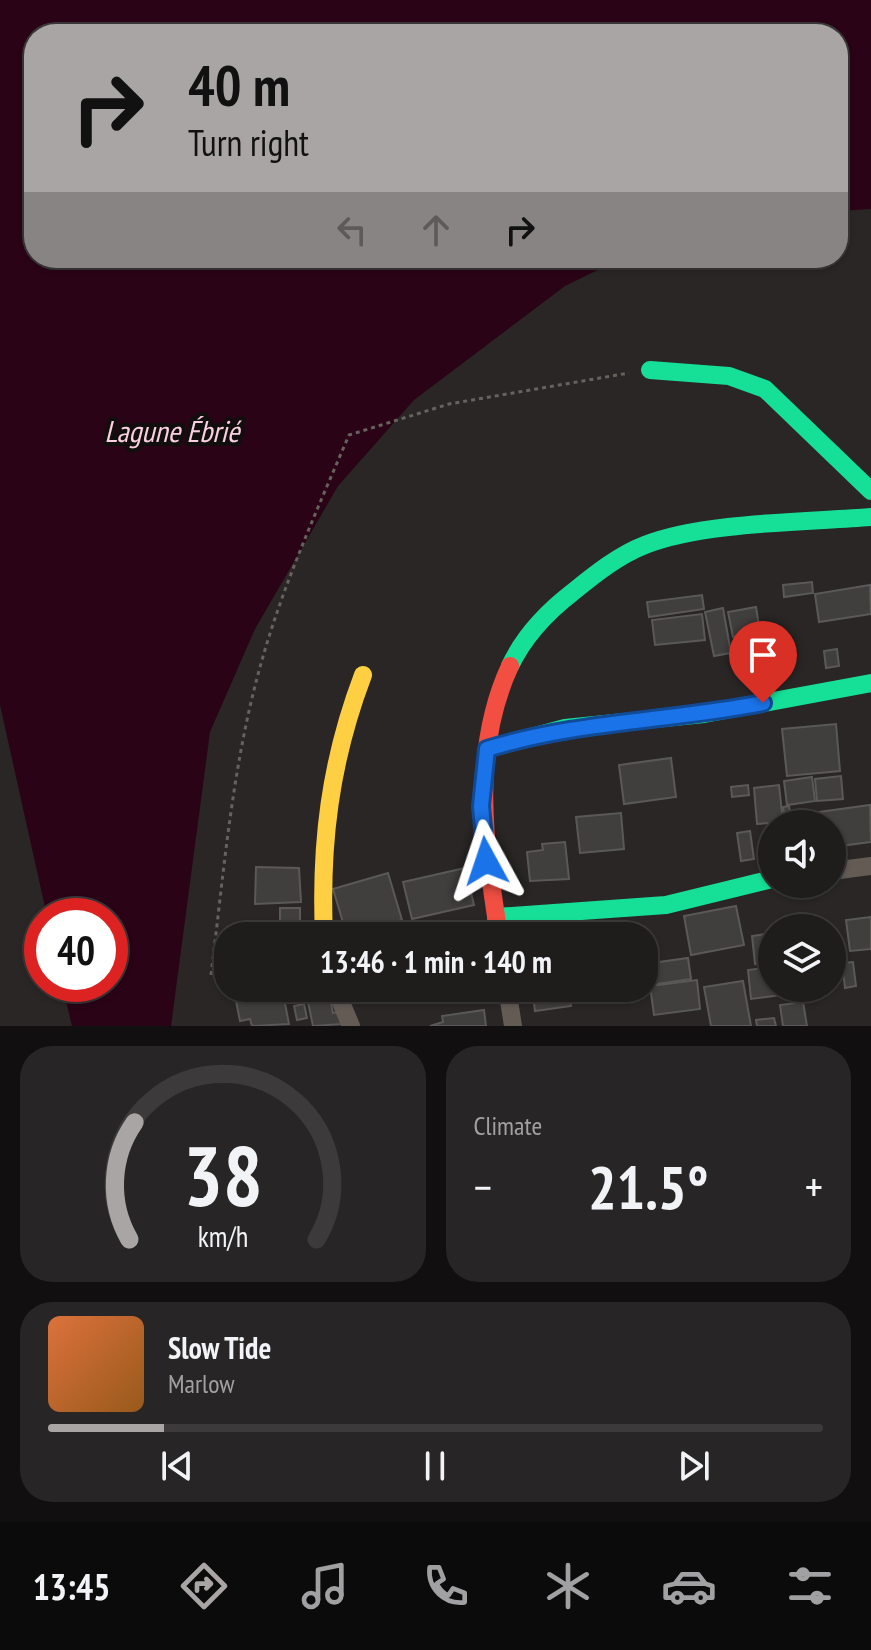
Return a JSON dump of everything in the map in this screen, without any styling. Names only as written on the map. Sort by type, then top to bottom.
[{"type":"street","points":[[650,370],[729,376],[765,389],[871,491]]},
{"type":"street","points":[[497,922],[481,806],[496,691],[529,637],[570,591],[650,543],[871,517]]},
{"type":"street","points":[[323,922],[321,888],[326,790],[341,731],[363,675]]},
{"type":"street","points":[[487,749],[565,728],[704,714],[871,683]]},
{"type":"street","points":[[846,869],[871,866]]},
{"type":"street","points":[[496,917],[666,905],[758,882]]},
{"type":"street","points":[[341,1002],[351,1026]]},
{"type":"street","points":[[509,1002],[513,1026]]},
{"type":"path","points":[[211,975],[229,836],[255,686],[287,581],[349,435],[449,404],[650,370]]},
{"type":"water","name":"Lagune Ébrié","points":[[0,0],[871,0],[871,209],[848,210],[848,24],[24,24],[24,268],[602,268],[565,286],[414,400],[338,486],[255,629],[210,732],[171,1026],[72,1026],[66,1002],[128,1002],[128,898],[43,898],[0,705]]},
{"type":"building","points":[[812,582],[813,593],[784,597],[783,585]]},
{"type":"building","points":[[870,585],[871,614],[819,622],[815,594]]},
{"type":"building","points":[[702,595],[704,609],[649,617],[647,602]]},
{"type":"building","points":[[756,607],[760,632],[733,637],[728,612]]},
{"type":"building","points":[[723,608],[731,653],[714,656],[705,612]]},
{"type":"building","points":[[702,614],[705,640],[655,645],[652,620]]},
{"type":"building","points":[[837,649],[839,666],[826,668],[824,651]]},
{"type":"building","points":[[761,650],[761,664],[750,664],[749,651]]},
{"type":"building","points":[[836,724],[840,771],[787,776],[782,729]]},
{"type":"building","points":[[671,758],[676,797],[624,804],[619,765]]},
{"type":"building","points":[[841,776],[843,799],[817,801],[815,779]]},
{"type":"building","points":[[812,777],[815,801],[787,805],[784,781]]},
{"type":"building","points":[[748,785],[749,795],[732,797],[731,787]]},
{"type":"building","points":[[779,785],[782,810],[758,810],[758,824],[757,824],[754,788]]},
{"type":"building","points":[[870,805],[871,842],[846,845],[846,810],[833,810]]},
{"type":"building","points":[[621,813],[624,849],[580,853],[576,817]]},
{"type":"building","points":[[750,831],[754,859],[741,861],[737,833]]},
{"type":"building","points":[[565,842],[569,879],[530,881],[527,852],[543,850],[542,844]]},
{"type":"building","points":[[256,867],[299,868],[301,902],[255,904]]},
{"type":"building","points":[[465,868],[474,905],[412,919],[403,882]]},
{"type":"building","points":[[388,873],[402,920],[343,922],[333,889]]},
{"type":"building","points":[[736,906],[744,945],[691,955],[684,916]]},
{"type":"building","points":[[280,908],[300,908],[300,922],[280,922]]},
{"type":"building","points":[[871,917],[871,949],[850,951],[846,920]]},
{"type":"building","points":[[758,935],[758,963],[755,964],[752,936]]},
{"type":"building","points":[[688,958],[691,979],[658,984],[658,962]]},
{"type":"building","points":[[853,962],[856,986],[846,988],[846,963]]},
{"type":"building","points":[[758,969],[758,998],[751,999],[748,970]]},
{"type":"building","points":[[697,980],[700,1009],[654,1015],[652,1002],[658,1002],[658,985]]},
{"type":"building","points":[[743,981],[751,1026],[711,1026],[704,987]]},
{"type":"building","points":[[236,1002],[285,1002],[289,1024],[252,1026],[250,1019],[240,1021]]},
{"type":"building","points":[[308,1002],[331,1002],[333,1013],[340,1011],[343,1024],[313,1026]]},
{"type":"building","points":[[534,1002],[570,1002],[571,1006],[535,1011]]},
{"type":"building","points":[[803,1002],[807,1026],[783,1026],[780,1005]]},
{"type":"building","points":[[304,1004],[307,1018],[297,1020],[294,1006]]},
{"type":"building","points":[[484,1010],[486,1026],[430,1026],[443,1022],[442,1016]]},
{"type":"building","points":[[774,1018],[776,1026],[757,1026],[756,1020]]},
{"type":"traffic: fast","points":[[650,370],[729,376],[765,389],[871,491]]},
{"type":"traffic: fast","points":[[510,666],[529,635],[554,608],[608,566],[645,545],[668,537],[725,527],[871,517]]},
{"type":"traffic: fast","points":[[487,749],[565,728],[704,714],[871,683]]},
{"type":"traffic: fast","points":[[496,917],[666,905],[758,882]]},
{"type":"traffic: slow","points":[[324,922],[326,836],[335,772],[363,675]]},
{"type":"traffic: jam","points":[[497,922],[486,833],[485,765],[497,699],[510,666]]},
{"type":"route","points":[[486,861],[481,806],[487,749],[565,728],[658,720],[763,703]]}]
